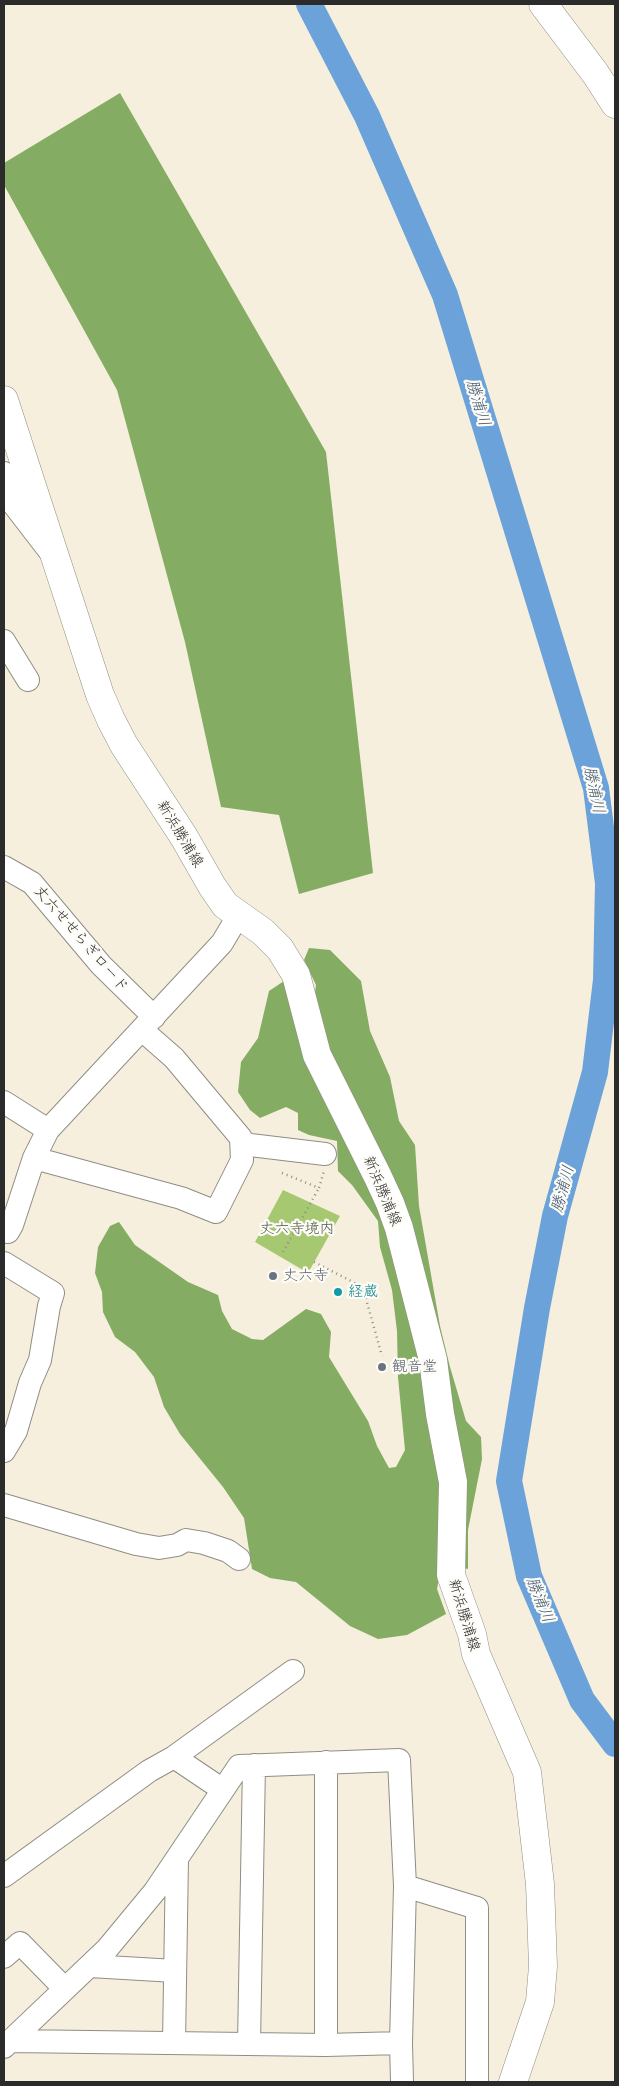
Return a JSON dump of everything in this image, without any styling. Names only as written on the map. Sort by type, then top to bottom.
[{"type":"main road","points":[[543,4],[595,73],[615,104]]},
{"type":"main road","name":"新浜勝浦線","points":[[4,400],[100,695],[111,720],[124,745],[184,837],[225,905],[263,932],[280,949],[296,975],[317,1055],[390,1203],[403,1245],[432,1360],[440,1414],[454,1482],[451,1575],[472,1634],[476,1654],[527,1772],[540,1884],[543,1966],[540,2002],[513,2082]]},
{"type":"street","points":[[4,473],[14,505],[55,558]]},
{"type":"street","points":[[4,642],[28,680]]},
{"type":"street","name":"丈六せせらぎロード","points":[[4,867],[32,883],[241,1138],[242,1152]]},
{"type":"street","points":[[4,1452],[16,1431],[30,1383],[40,1360],[53,1293],[4,1261],[12,1237],[6,1232],[12,1225],[34,1158],[48,1130],[222,943],[238,916]]},
{"type":"street","points":[[4,1102],[48,1130]]},
{"type":"street","points":[[34,1158],[181,1198],[216,1212],[242,1152],[325,1154]]},
{"type":"street","points":[[4,1505],[136,1544],[159,1548],[186,1540],[204,1543],[228,1551],[239,1558]]},
{"type":"street","points":[[4,1876],[149,1771],[174,1757],[293,1670]]},
{"type":"street","points":[[174,1757],[223,1790]]},
{"type":"street","points":[[7,2044],[107,1949],[150,1899],[240,1766],[399,1760],[405,1886],[402,2082]]},
{"type":"street","points":[[326,1762],[326,2045]]},
{"type":"street","points":[[249,2044],[254,1765]]},
{"type":"street","points":[[174,2043],[177,1859]]},
{"type":"street","points":[[405,1886],[477,1908],[477,2082]]},
{"type":"street","points":[[4,1957],[20,1943],[65,1989]]},
{"type":"street","points":[[90,1966],[175,1971]]},
{"type":"street","points":[[7,2044],[174,2043],[326,2045],[402,2043]]},
{"type":"path","points":[[283,1252],[319,1188],[323,1177],[325,1154]]},
{"type":"path","points":[[282,1173],[319,1188]]},
{"type":"path","points":[[314,1262],[353,1282],[364,1292],[382,1356]]},
{"type":"green space","points":[[120,93],[326,452],[373,873],[299,894],[279,815],[221,807],[185,642],[117,390],[4,185],[4,163]]},
{"type":"green space","points":[[309,948],[330,950],[361,981],[370,1031],[390,1077],[399,1121],[415,1145],[419,1206],[440,1326],[450,1367],[466,1421],[481,1437],[482,1459],[468,1530],[468,1569],[442,1563],[437,1589],[446,1614],[407,1635],[378,1639],[350,1626],[296,1582],[270,1578],[252,1569],[244,1518],[223,1487],[180,1434],[164,1407],[154,1377],[135,1352],[115,1337],[103,1312],[102,1292],[95,1273],[98,1247],[110,1226],[119,1222],[135,1245],[188,1282],[218,1295],[222,1311],[232,1329],[252,1339],[263,1340],[306,1309],[321,1314],[331,1332],[329,1357],[368,1421],[377,1446],[389,1468],[396,1467],[405,1450],[398,1377],[397,1331],[392,1290],[380,1247],[378,1221],[352,1185],[338,1171],[337,1141],[309,1135],[298,1130],[298,1113],[286,1107],[260,1118],[250,1110],[238,1092],[241,1062],[258,1038],[269,991],[284,981],[313,1006],[316,985],[304,960]]},
{"type":"green space","name":"丈六寺境内","points":[[283,1190],[340,1216],[308,1273],[255,1242]]},
{"type":"waterway","name":"勝浦川","points":[[309,4],[367,116],[445,295],[596,788],[608,883],[606,980],[595,1072],[555,1216],[537,1308],[509,1481],[529,1576],[582,1700],[615,1744]]},
{"type":"place","name":"丈六寺","points":[[273,1276]]},
{"type":"place","name":"経蔵","points":[[338,1292]]},
{"type":"place","name":"観音堂","points":[[382,1367]]}]
